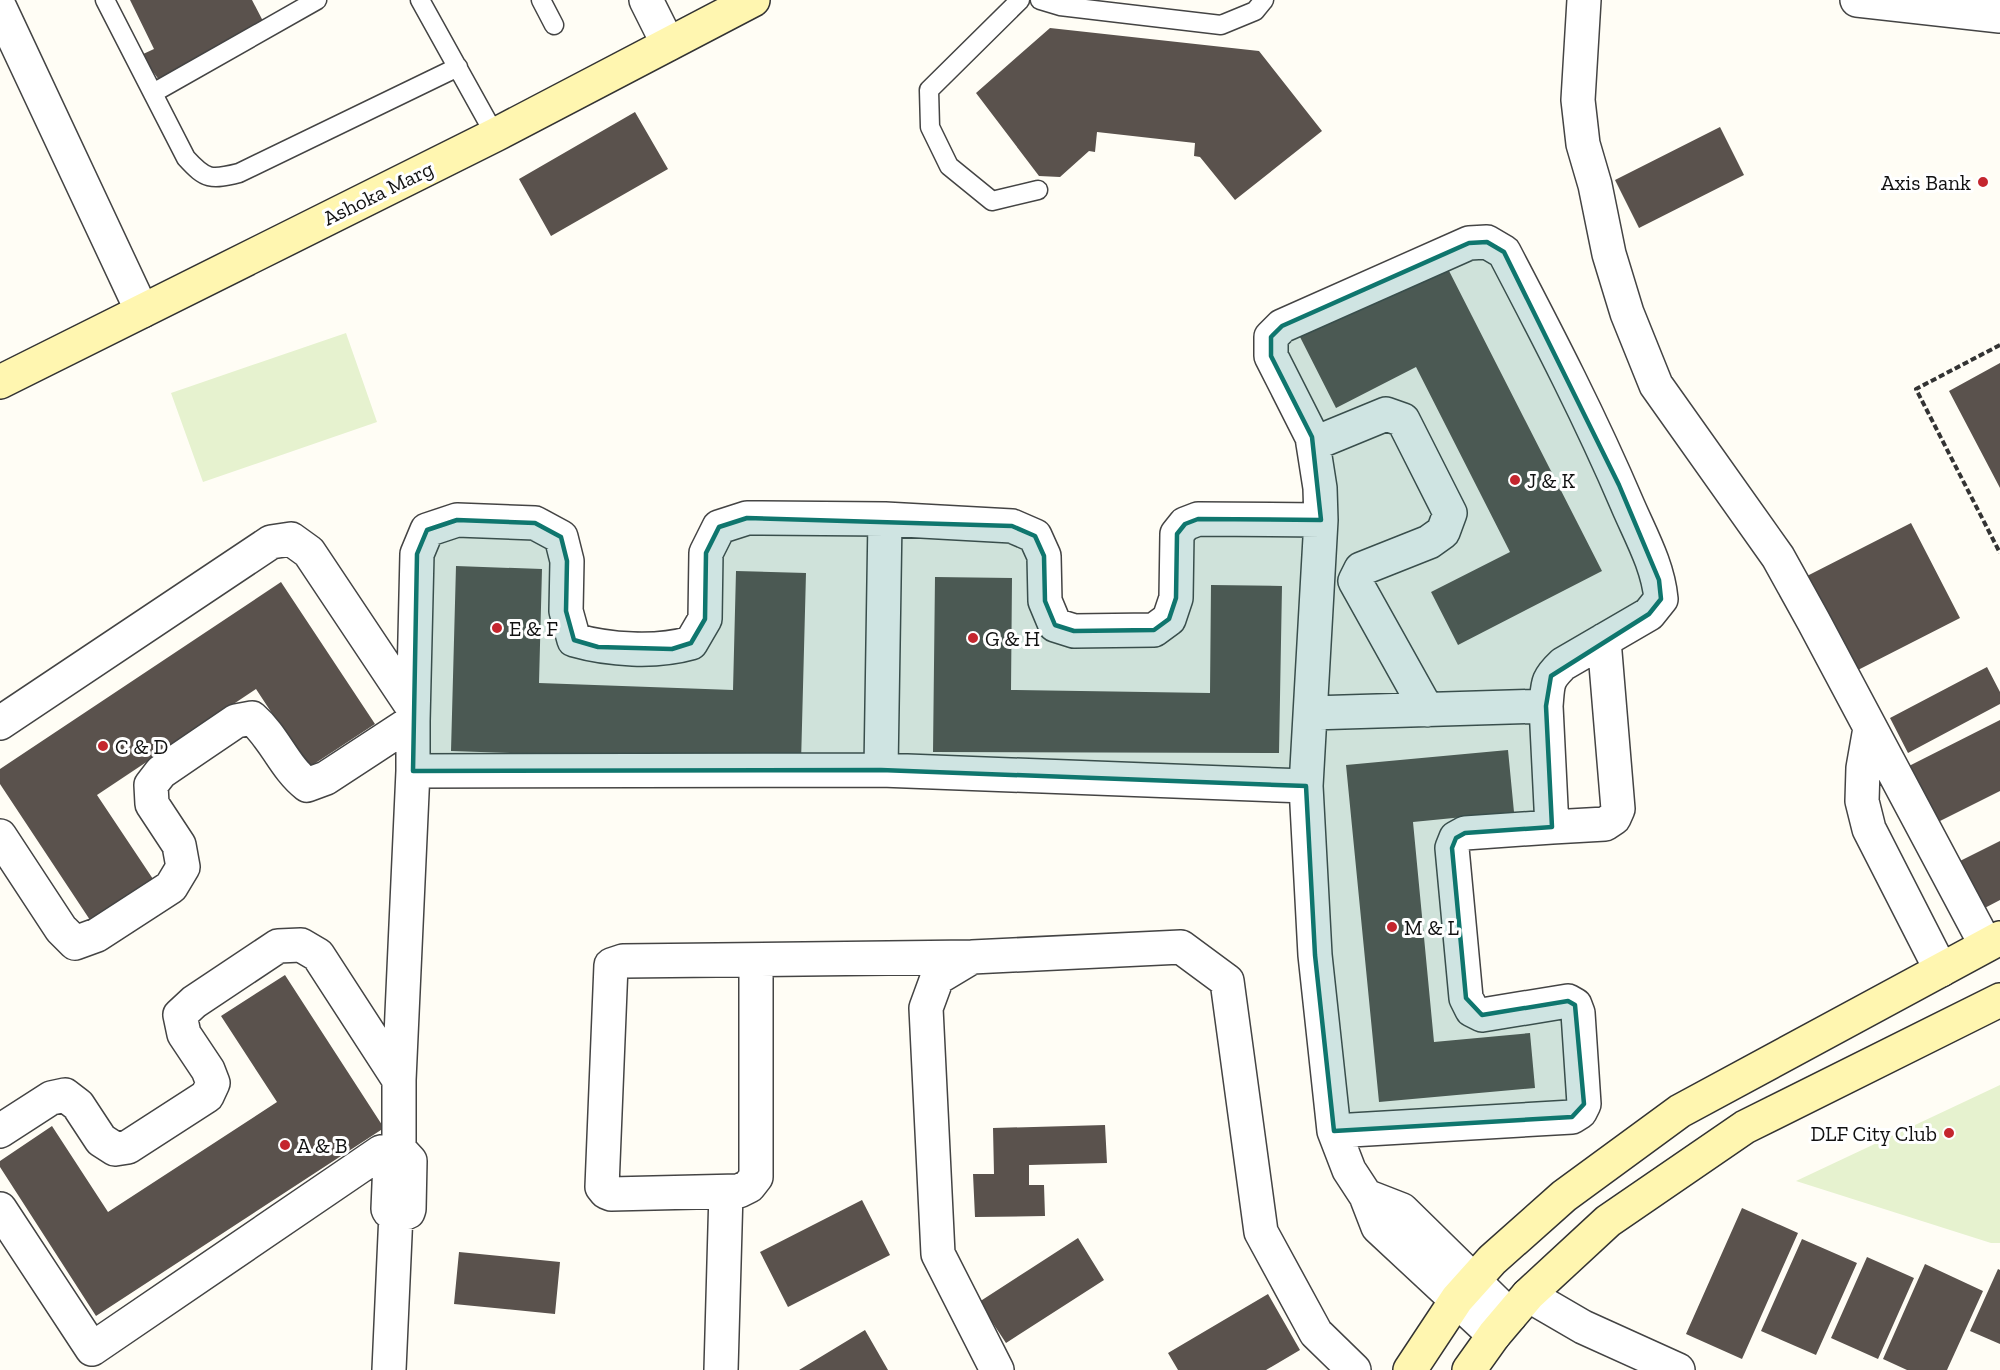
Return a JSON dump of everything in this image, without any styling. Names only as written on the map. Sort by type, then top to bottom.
[{"type":"street","points":[[646,0],[668,44]]},
{"type":"street","name":"Ashoka Marg","points":[[0,381],[495,135],[753,0]]},
{"type":"street","points":[[1410,1370],[1466,1290],[1492,1260],[1564,1196],[1680,1110],[1993,942],[1870,728],[1778,557],[1656,386],[1627,313],[1609,254],[1595,185],[1583,144],[1578,100],[1584,0]]},
{"type":"street","points":[[1857,0],[2000,16]]},
{"type":"street","points":[[0,8],[142,311]]},
{"type":"street","points":[[1552,827],[1546,706],[1551,676],[1563,664],[1649,614],[1661,599],[1659,580],[1619,485],[1564,367],[1504,252],[1487,242],[1469,243],[1282,326],[1271,337],[1271,356],[1312,437],[1320,488],[1321,520],[1306,786],[1315,955],[1334,1131],[1349,1170],[1366,1196],[1378,1227],[1466,1290],[1511,1315],[1583,1327],[1678,1370]]},
{"type":"street","points":[[1313,444],[1386,414],[1403,420],[1450,513],[1443,532],[1428,542],[1361,569],[1355,581],[1427,710]]},
{"type":"street","points":[[389,1370],[396,1213],[408,1212],[409,1209],[410,1161],[399,1149],[399,1080],[413,771],[417,554],[427,530],[458,520],[536,523],[561,537],[567,561],[566,611],[574,640],[598,647],[672,649],[692,643],[705,619],[706,553],[719,528],[747,518],[885,519],[1012,526],[1035,536],[1044,556],[1046,601],[1055,625],[1074,631],[1154,630],[1169,620],[1176,598],[1176,534],[1185,524],[1198,519],[1321,520]]},
{"type":"street","points":[[881,770],[885,519]]},
{"type":"street","points":[[0,723],[271,542],[291,539],[309,552],[413,714]]},
{"type":"street","points":[[1334,1131],[1572,1117],[1580,1112],[1584,1104],[1578,1013],[1575,1005],[1568,1001],[1482,1015],[1472,1010],[1466,998],[1452,848],[1456,838],[1465,833],[1605,824],[1614,818],[1618,809],[1604,640]]},
{"type":"street","points":[[1311,713],[1546,706]]},
{"type":"street","points":[[0,836],[61,929],[75,943],[97,936],[171,886],[183,867],[179,844],[152,804],[150,785],[161,772],[236,721],[252,718],[263,728],[295,775],[308,785],[326,778],[413,714]]},
{"type":"street","points":[[1870,728],[1863,768],[1862,801],[1869,829],[1941,970]]},
{"type":"street","points":[[413,771],[881,770],[1306,786]]},
{"type":"street","points":[[0,1131],[51,1098],[65,1095],[78,1105],[101,1140],[115,1149],[128,1147],[207,1096],[213,1083],[184,1034],[180,1015],[194,1002],[278,946],[302,945],[318,955],[399,1080]]},
{"type":"street","points":[[756,960],[756,1177],[749,1186],[739,1191],[611,1194],[606,1192],[602,1186],[611,964],[623,961],[972,957],[1181,947],[1227,981],[1261,1232],[1316,1333],[1354,1370]]},
{"type":"street","points":[[972,957],[937,978],[926,1008],[938,1254],[997,1370]]},
{"type":"street","points":[[1469,1370],[1511,1315],[1608,1221],[1745,1127],[2000,1000]]},
{"type":"street","points":[[0,1209],[92,1349],[381,1152],[399,1149]]},
{"type":"street","points":[[721,1370],[726,1192]]},
{"type":"lane","points":[[105,0],[186,158],[200,173],[218,179],[240,173],[458,67]]},
{"type":"lane","points":[[153,93],[317,0]]},
{"type":"lane","points":[[420,0],[495,135]]},
{"type":"lane","points":[[541,0],[554,25]]},
{"type":"lane","points":[[1020,0],[929,90],[930,127],[949,166],[992,201],[1038,190]]},
{"type":"lane","points":[[1040,0],[1060,6],[1221,25],[1255,11],[1264,0]]},
{"type":"path","points":[[2000,345],[1916,389],[2000,553]]},
{"type":"highlighted area","points":[[1487,242],[1504,252],[1619,485],[1659,580],[1661,599],[1649,614],[1551,676],[1546,706],[1552,827],[1465,833],[1456,838],[1452,848],[1466,998],[1482,1015],[1568,1001],[1575,1005],[1584,1104],[1572,1117],[1334,1131],[1315,955],[1306,786],[881,770],[413,771],[417,554],[427,530],[457,520],[535,523],[561,537],[567,561],[566,611],[574,640],[598,647],[672,649],[691,643],[705,619],[706,553],[719,527],[747,518],[1012,526],[1035,536],[1044,556],[1045,601],[1055,625],[1074,631],[1154,630],[1169,619],[1176,598],[1177,534],[1185,524],[1198,519],[1321,520],[1312,437],[1271,356],[1271,337],[1282,326],[1469,243]]},
{"type":"green space","points":[[346,333],[377,422],[203,482],[171,393]]},
{"type":"green space","name":"DLF City Club","points":[[2000,1085],[2000,1243],[1991,1243],[1796,1181]]},
{"type":"building","points":[[130,0],[252,0],[264,23],[159,80],[141,55],[154,49]]},
{"type":"building","points":[[1050,28],[1259,51],[1322,131],[1235,200],[1200,157],[1194,156],[1195,143],[1097,132],[1095,152],[1089,151],[1060,177],[1039,176],[976,93]]},
{"type":"building","points":[[635,112],[668,169],[551,236],[519,179]]},
{"type":"building","points":[[1720,127],[1744,175],[1639,228],[1615,180]]},
{"type":"building","name":"J & K","points":[[1445,263],[1602,571],[1458,645],[1431,592],[1510,552],[1416,367],[1336,408],[1300,337]]},
{"type":"building","points":[[2000,363],[2000,488],[1949,391]]},
{"type":"building","points":[[1911,523],[1960,618],[1856,671],[1807,576]]},
{"type":"building","name":"E & F","points":[[456,566],[542,569],[539,683],[733,690],[736,571],[806,573],[801,763],[451,751]]},
{"type":"building","name":"G & H","points":[[935,577],[1012,578],[1011,690],[1210,693],[1211,585],[1282,586],[1279,753],[933,752]]},
{"type":"building","name":"C & D","points":[[281,582],[375,724],[308,768],[256,689],[97,795],[153,879],[90,920],[0,784],[0,769]]},
{"type":"building","points":[[1987,667],[2000,692],[2000,704],[1908,753],[1890,718]]},
{"type":"building","points":[[2000,720],[2000,791],[1936,823],[1907,767]]},
{"type":"building","name":"M & L","points":[[1508,750],[1514,812],[1413,822],[1434,1042],[1530,1033],[1535,1088],[1379,1102],[1346,765]]},
{"type":"building","points":[[2000,841],[2000,900],[1979,911],[1956,863]]},
{"type":"building","name":"A & B","points":[[285,975],[384,1128],[96,1316],[0,1167],[0,1161],[52,1126],[108,1212],[277,1102],[221,1016]]},
{"type":"building","points":[[1105,1125],[1107,1163],[1029,1165],[1029,1185],[1044,1185],[1045,1216],[975,1217],[973,1174],[994,1174],[993,1128]]},
{"type":"building","points":[[862,1200],[890,1255],[788,1307],[760,1252]]},
{"type":"building","points":[[1742,1208],[1798,1233],[1742,1359],[1686,1334]]},
{"type":"building","points":[[1078,1238],[1104,1280],[1006,1343],[979,1302]]},
{"type":"building","points":[[1802,1239],[1857,1263],[1816,1355],[1761,1331]]},
{"type":"building","points":[[459,1252],[560,1262],[555,1314],[454,1304]]},
{"type":"building","points":[[1867,1257],[1914,1278],[1878,1359],[1831,1338]]},
{"type":"building","points":[[1925,1264],[1983,1291],[1947,1370],[1907,1370],[1883,1359]]},
{"type":"building","points":[[1998,1269],[2000,1270],[2000,1344],[1970,1331]]},
{"type":"building","points":[[1268,1294],[1300,1350],[1266,1370],[1178,1370],[1168,1353]]},
{"type":"building","points":[[865,1330],[888,1370],[799,1370]]},
{"type":"place","name":"Axis Bank","points":[[1983,182]]},
{"type":"place","name":"J & K","points":[[1515,480]]},
{"type":"place","name":"E & F","points":[[497,628]]},
{"type":"place","name":"G & H","points":[[973,638]]},
{"type":"place","name":"C & D","points":[[103,746]]},
{"type":"place","name":"M & L","points":[[1392,927]]},
{"type":"place","name":"DLF City Club","points":[[1949,1133]]},
{"type":"place","name":"A & B","points":[[285,1145]]}]
